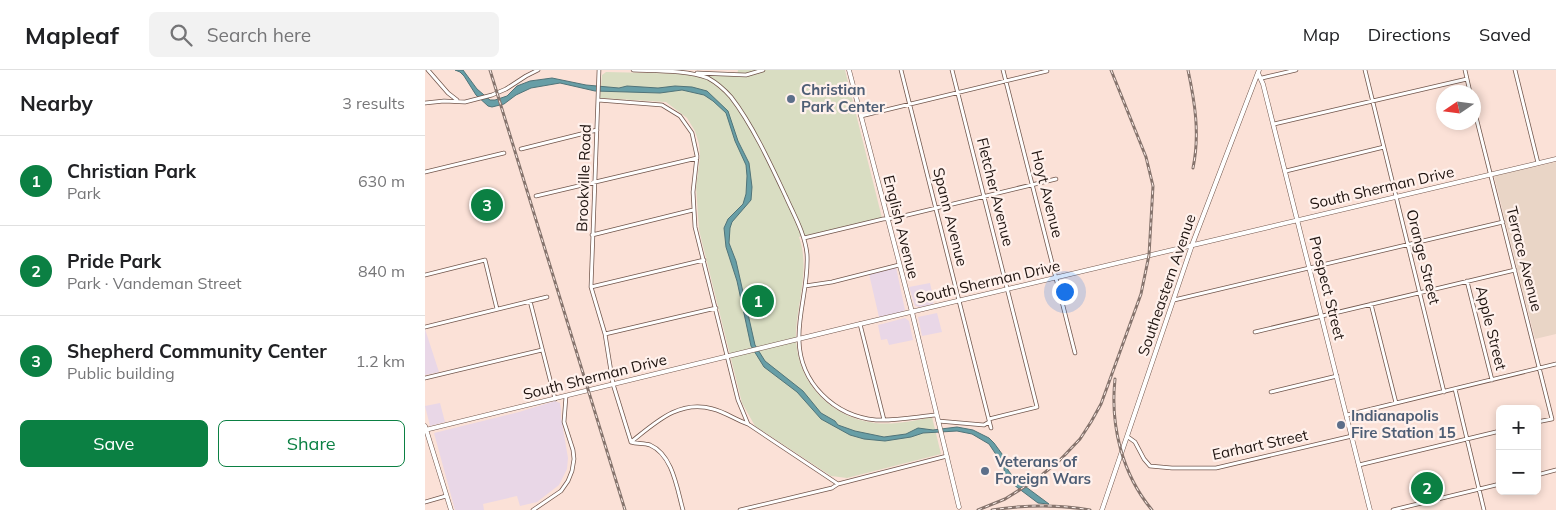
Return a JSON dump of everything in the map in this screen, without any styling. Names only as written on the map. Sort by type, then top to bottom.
[{"type":"main road","name":"English Avenue","points":[[849,70],[912,312],[959,507]]},
{"type":"main road","points":[[1258,72],[1262,78]]},
{"type":"main road","name":"Southeastern Avenue","points":[[1102,510],[1192,245],[1258,72]]},
{"type":"main road","name":"Prospect Street","points":[[1262,78],[1370,510]]},
{"type":"main road","name":"South Sherman Drive","points":[[425,429],[1556,159]]},
{"type":"main road","points":[[425,429],[451,510]]},
{"type":"street","points":[[428,70],[457,101]]},
{"type":"street","points":[[425,102],[465,102],[478,99],[497,93],[539,70]]},
{"type":"street","name":"Brookville Road","points":[[599,70],[591,286],[605,334],[613,384],[631,442]]},
{"type":"street","points":[[633,70],[694,73],[736,72],[749,74],[763,70]]},
{"type":"street","name":"Spann Avenue","points":[[901,70],[991,428]]},
{"type":"street","name":"Fletcher Avenue","points":[[952,70],[1037,407],[989,419]]},
{"type":"street","name":"Hoyt Avenue","points":[[1003,70],[1075,353]]},
{"type":"street","points":[[1262,78],[1296,70]]},
{"type":"street","name":"Orange Street","points":[[1365,70],[1444,392]]},
{"type":"street","points":[[1465,70],[1468,85]]},
{"type":"street","points":[[1515,70],[1538,163]]},
{"type":"street","points":[[861,116],[1047,71]]},
{"type":"street","points":[[694,73],[706,77],[721,87],[738,108],[773,172],[804,238],[807,260],[799,340],[801,357],[812,383],[835,406],[867,419],[883,420],[936,415]]},
{"type":"street","points":[[1274,124],[1467,80]]},
{"type":"street","points":[[598,100],[662,105],[673,110],[685,121],[692,132],[697,147],[693,210],[695,227],[738,400],[749,424]]},
{"type":"street","points":[[521,148],[597,130]]},
{"type":"street","name":"Terrace Avenue","points":[[1479,130],[1552,419],[1541,421]]},
{"type":"street","points":[[1286,171],[1384,147]]},
{"type":"street","points":[[425,172],[504,154]]},
{"type":"street","points":[[535,196],[697,158]]},
{"type":"street","points":[[804,238],[1056,179]]},
{"type":"street","points":[[592,235],[693,210]]},
{"type":"street","points":[[1173,300],[1503,222]]},
{"type":"street","points":[[425,275],[485,260],[497,309]]},
{"type":"street","points":[[591,286],[704,260]]},
{"type":"street","points":[[805,286],[832,282],[899,265]]},
{"type":"street","points":[[1255,332],[1515,270]]},
{"type":"street","name":"Apple Street","points":[[1467,281],[1492,380]]},
{"type":"street","points":[[425,327],[547,297]]},
{"type":"street","points":[[530,301],[555,399]]},
{"type":"street","points":[[1371,304],[1396,404]]},
{"type":"street","points":[[605,334],[716,308]]},
{"type":"street","points":[[860,324],[883,420]]},
{"type":"street","points":[[425,378],[542,350]]},
{"type":"street","points":[[1347,416],[1556,364]]},
{"type":"street","points":[[1271,392],[1337,376]]},
{"type":"street","points":[[1455,389],[1484,510]]},
{"type":"street","points":[[533,510],[560,492],[572,471],[573,450],[564,420],[566,396]]},
{"type":"street","points":[[631,442],[668,413],[689,407],[712,408],[749,424],[838,484]]},
{"type":"street","points":[[938,422],[986,425],[989,419]]},
{"type":"street","points":[[1359,465],[1496,432]]},
{"type":"street","name":"Earhart Street","points":[[1128,437],[1135,442],[1150,466],[1216,468],[1352,436]]},
{"type":"street","points":[[631,442],[652,446],[665,458],[683,510]]},
{"type":"street","points":[[740,510],[832,488],[838,484],[947,456]]},
{"type":"street","points":[[1541,474],[1556,470]]},
{"type":"street","points":[[1393,510],[1496,485]]},
{"type":"street","points":[[425,502],[446,496]]},
{"type":"shaded area","points":[[1556,162],[1556,334],[1535,339],[1494,176]]},
{"type":"shaded area","points":[[896,267],[905,310],[879,317],[869,274]]},
{"type":"shaded area","points":[[930,283],[933,304],[920,307],[915,306],[909,287]]},
{"type":"shaded area","points":[[937,313],[942,332],[922,336],[918,317]]},
{"type":"shaded area","points":[[905,318],[909,321],[913,340],[889,345],[887,339],[881,340],[878,325]]},
{"type":"shaded area","points":[[425,329],[439,372],[425,375]]},
{"type":"shaded area","points":[[555,401],[560,403],[568,458],[567,469],[559,485],[537,502],[520,506],[517,496],[483,504],[484,510],[455,510],[434,433]]},
{"type":"shaded area","points":[[440,403],[445,422],[430,426],[425,406]]},
{"type":"green space","points":[[738,70],[845,70],[882,218],[799,237],[802,248],[803,272],[796,331],[801,365],[817,393],[843,413],[858,419],[875,423],[889,423],[932,417],[941,454],[847,478],[831,476],[755,426],[742,403],[699,230],[696,186],[700,158],[699,144],[695,131],[687,118],[666,102],[600,98],[602,75],[606,72],[737,75]]},
{"type":"green space","points":[[1436,475],[1441,495],[1419,501],[1414,480]]},
{"type":"water","points":[[455,70],[463,70],[477,89],[490,100],[507,96],[517,86],[530,81],[552,78],[586,85],[619,88],[627,86],[658,88],[675,86],[692,87],[707,91],[728,111],[738,141],[749,163],[752,187],[751,200],[732,222],[729,243],[736,261],[755,345],[765,361],[803,391],[821,413],[835,421],[838,425],[855,431],[884,437],[906,434],[918,428],[933,430],[957,427],[973,430],[989,438],[1005,458],[1008,470],[1014,478],[1049,504],[1038,503],[1005,477],[1003,461],[989,444],[972,434],[957,431],[923,433],[885,441],[864,439],[850,435],[821,419],[797,392],[764,367],[751,346],[737,281],[726,247],[724,228],[728,219],[743,204],[746,194],[746,165],[735,141],[726,113],[713,101],[704,95],[682,90],[660,93],[595,91],[560,83],[531,88],[516,95],[504,104],[492,107],[488,106],[476,95],[464,76]]},
{"type":"railway","points":[[490,70],[625,510]]},
{"type":"railway","points":[[978,510],[1005,499],[1037,479],[1061,459],[1080,439],[1101,404],[1141,294],[1149,255],[1153,186],[1146,157],[1111,70]]},
{"type":"railway","points":[[1188,70],[1196,119],[1193,168]]},
{"type":"railway","points":[[1115,379],[1114,414],[1120,448],[1133,481],[1152,510]]},
{"type":"railway","points":[[992,510],[1041,506],[1090,510]]},
{"type":"place","name":"Christian Park Center","points":[[791,99]]},
{"type":"place","name":"Shepherd Community Center","points":[[487,205]]},
{"type":"place","name":"Christian Park","points":[[758,301]]},
{"type":"place","name":"Indianapolis Fire Station 15","points":[[1341,425]]},
{"type":"place","name":"Veterans of Foreign Wars","points":[[985,471]]},
{"type":"place","name":"Pride Park","points":[[1427,488]]}]
